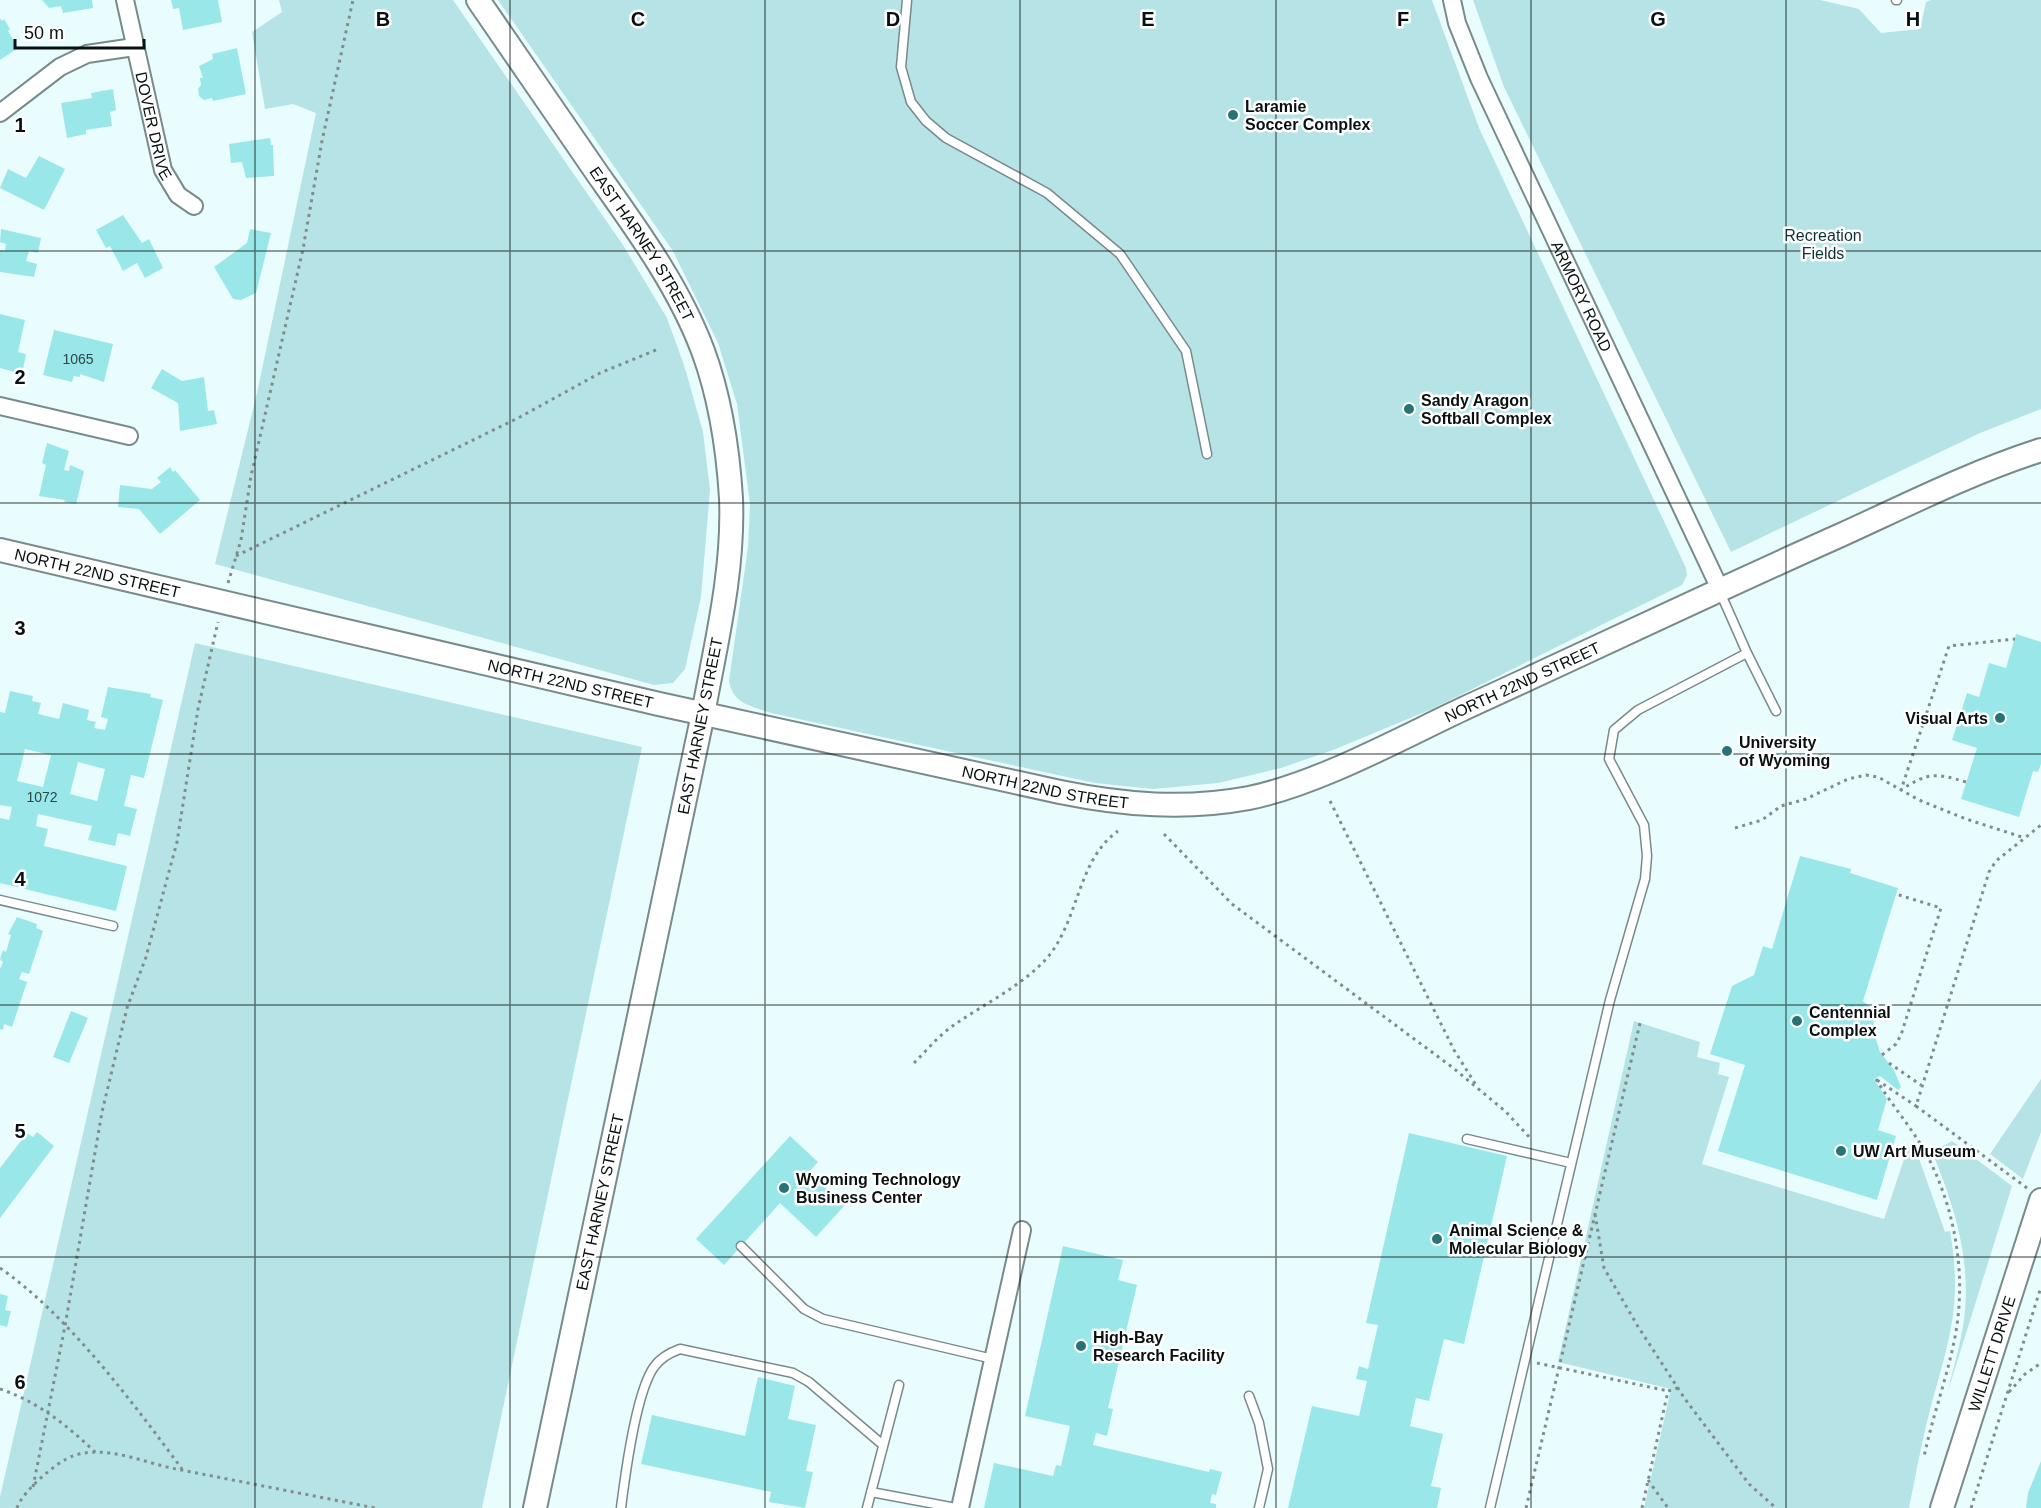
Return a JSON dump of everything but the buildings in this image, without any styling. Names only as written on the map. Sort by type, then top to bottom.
[{"type":"street","name":"DOVER DRIVE","points":[[125,0],[163,170],[178,195],[194,206]]},
{"type":"street","name":"EAST HARNEY STREET","points":[[478,0],[654,255],[684,307],[703,353],[725,442],[731,499],[729,557],[722,616],[703,714],[535,1508]]},
{"type":"street","name":"ARMORY ROAD","points":[[1452,0],[1457,23],[1479,78],[1719,589]]},
{"type":"street","points":[[0,113],[60,66],[87,54],[134,47]]},
{"type":"street","points":[[0,406],[129,436]]},
{"type":"street","name":"NORTH 22ND STREET","points":[[0,550],[703,714],[1108,801],[1156,806],[1207,804],[1252,797],[1353,760],[1618,639],[1719,589],[1984,470],[2041,450]]},
{"type":"street","name":"WILLETT DRIVE","points":[[1942,1508],[2034,1194]]},
{"type":"street","points":[[958,1508],[1022,1230]]},
{"type":"lane","points":[[907,0],[902,67],[911,102],[926,121],[946,138],[1047,193],[1120,254],[1186,351],[1207,454]]},
{"type":"lane","points":[[1719,589],[1776,711]]},
{"type":"lane","points":[[1490,1508],[1610,1000],[1645,879],[1647,856],[1644,825],[1609,759],[1614,730],[1638,710],[1747,653]]},
{"type":"lane","points":[[0,900],[113,926]]},
{"type":"lane","points":[[1467,1139],[1571,1162]]},
{"type":"lane","points":[[741,1246],[804,1309],[823,1319],[993,1359]]},
{"type":"lane","points":[[624,1507],[625,1472],[643,1393],[653,1368],[667,1354],[680,1349],[699,1351],[793,1373],[809,1382],[883,1445]]},
{"type":"lane","points":[[867,1508],[899,1385]]},
{"type":"lane","points":[[1249,1396],[1259,1422],[1268,1469],[1260,1508]]},
{"type":"lane","points":[[871,1492],[958,1508]]},
{"type":"path","points":[[33,1487],[65,1326],[102,1112],[127,1008],[146,957],[177,842],[198,709],[222,602],[236,556],[353,0]]},
{"type":"path","points":[[236,556],[520,417],[600,373],[656,350]]},
{"type":"path","points":[[1901,790],[1949,646],[2015,639]]},
{"type":"path","points":[[1901,790],[1918,778],[1931,775],[1940,774],[1966,782]]},
{"type":"path","points":[[1735,828],[1762,820],[1781,806],[1806,799],[1848,779],[1866,775],[1878,777],[1901,790],[1966,819],[2025,838]]},
{"type":"path","points":[[1330,801],[1454,1050],[1479,1089]]},
{"type":"path","points":[[1916,1106],[1989,872],[1996,861],[2041,825]]},
{"type":"path","points":[[914,1064],[952,1026],[1005,991],[1046,959],[1058,942],[1096,855],[1106,840],[1118,831]]},
{"type":"path","points":[[1164,834],[1232,903],[1379,1011],[1479,1089],[1529,1134],[1540,1155]]},
{"type":"path","points":[[1882,1055],[1896,1044],[1901,1035],[1941,908],[1896,894]]},
{"type":"path","points":[[1526,1508],[1640,1023]]},
{"type":"path","points":[[1889,1064],[1921,1085]]},
{"type":"path","points":[[1923,1457],[1954,1341],[1960,1294],[1958,1255],[1949,1213],[1929,1160],[1876,1078],[2034,1194]]},
{"type":"path","points":[[1594,1212],[1604,1268],[1678,1388],[1749,1484],[1776,1508]]},
{"type":"path","points":[[0,1268],[65,1326],[136,1408],[183,1471]]},
{"type":"path","points":[[1971,1508],[2041,1287]]},
{"type":"path","points":[[1524,1359],[1668,1391],[1678,1388]]},
{"type":"path","points":[[2007,1394],[2025,1374],[2041,1363]]},
{"type":"path","points":[[0,1389],[17,1394],[48,1413],[68,1427],[96,1453]]},
{"type":"path","points":[[1642,1508],[1668,1391]]},
{"type":"path","points":[[17,1508],[19,1501],[47,1472],[73,1456],[106,1452],[183,1471],[375,1508]]},
{"type":"path","points":[[1648,1480],[1668,1508]]},
{"type":"green space","points":[[279,0],[453,0],[623,245],[667,318],[685,368],[703,432],[710,490],[701,597],[685,669],[673,683],[654,685],[215,564],[257,393],[316,113],[293,104],[265,109],[252,32],[282,12]]},
{"type":"green space","points":[[498,0],[1432,0],[1479,128],[1686,568],[1687,575],[1682,585],[1432,709],[1333,750],[1281,768],[1218,783],[1153,789],[1095,783],[771,713],[750,706],[734,695],[729,681],[748,547],[750,504],[737,404],[718,343],[673,251]]},
{"type":"green space","name":"Recreation Fields","points":[[1473,0],[1820,0],[1859,9],[1881,33],[1920,29],[1926,2],[1931,0],[2041,0],[2041,409],[1980,433],[1731,552],[1504,87]]},
{"type":"green space","points":[[195,643],[642,747],[482,1508],[0,1508],[0,1497]]},
{"type":"green space","points":[[1634,1021],[1700,1042],[1697,1057],[1720,1063],[1718,1074],[1729,1077],[1702,1164],[1884,1219],[1908,1147],[1917,1153],[1945,1232],[1950,1231],[1955,1284],[1951,1328],[1924,1433],[1909,1508],[1644,1508],[1671,1389],[1558,1362]]},
{"type":"green space","points":[[2041,1079],[2041,1132],[2023,1179],[1990,1154]]},
{"type":"green space","points":[[1952,1141],[2012,1186],[1948,1391],[1964,1320],[1965,1269],[1953,1209],[1932,1152]]},
{"type":"place","name":"Laramie Soccer Complex","points":[[1233,115]]},
{"type":"place","name":"Sandy Aragon Softball Complex","points":[[1409,409]]},
{"type":"place","name":"Visual Arts","points":[[2000,718]]},
{"type":"place","name":"University of Wyoming","points":[[1727,751]]},
{"type":"place","name":"Centennial Complex","points":[[1797,1021]]},
{"type":"place","name":"UW Art Museum","points":[[1841,1151]]},
{"type":"place","name":"Wyoming Technology Business Center","points":[[784,1188]]},
{"type":"place","name":"Animal Science & Molecular Biology","points":[[1437,1239]]},
{"type":"place","name":"High-Bay Research Facility","points":[[1081,1346]]}]
